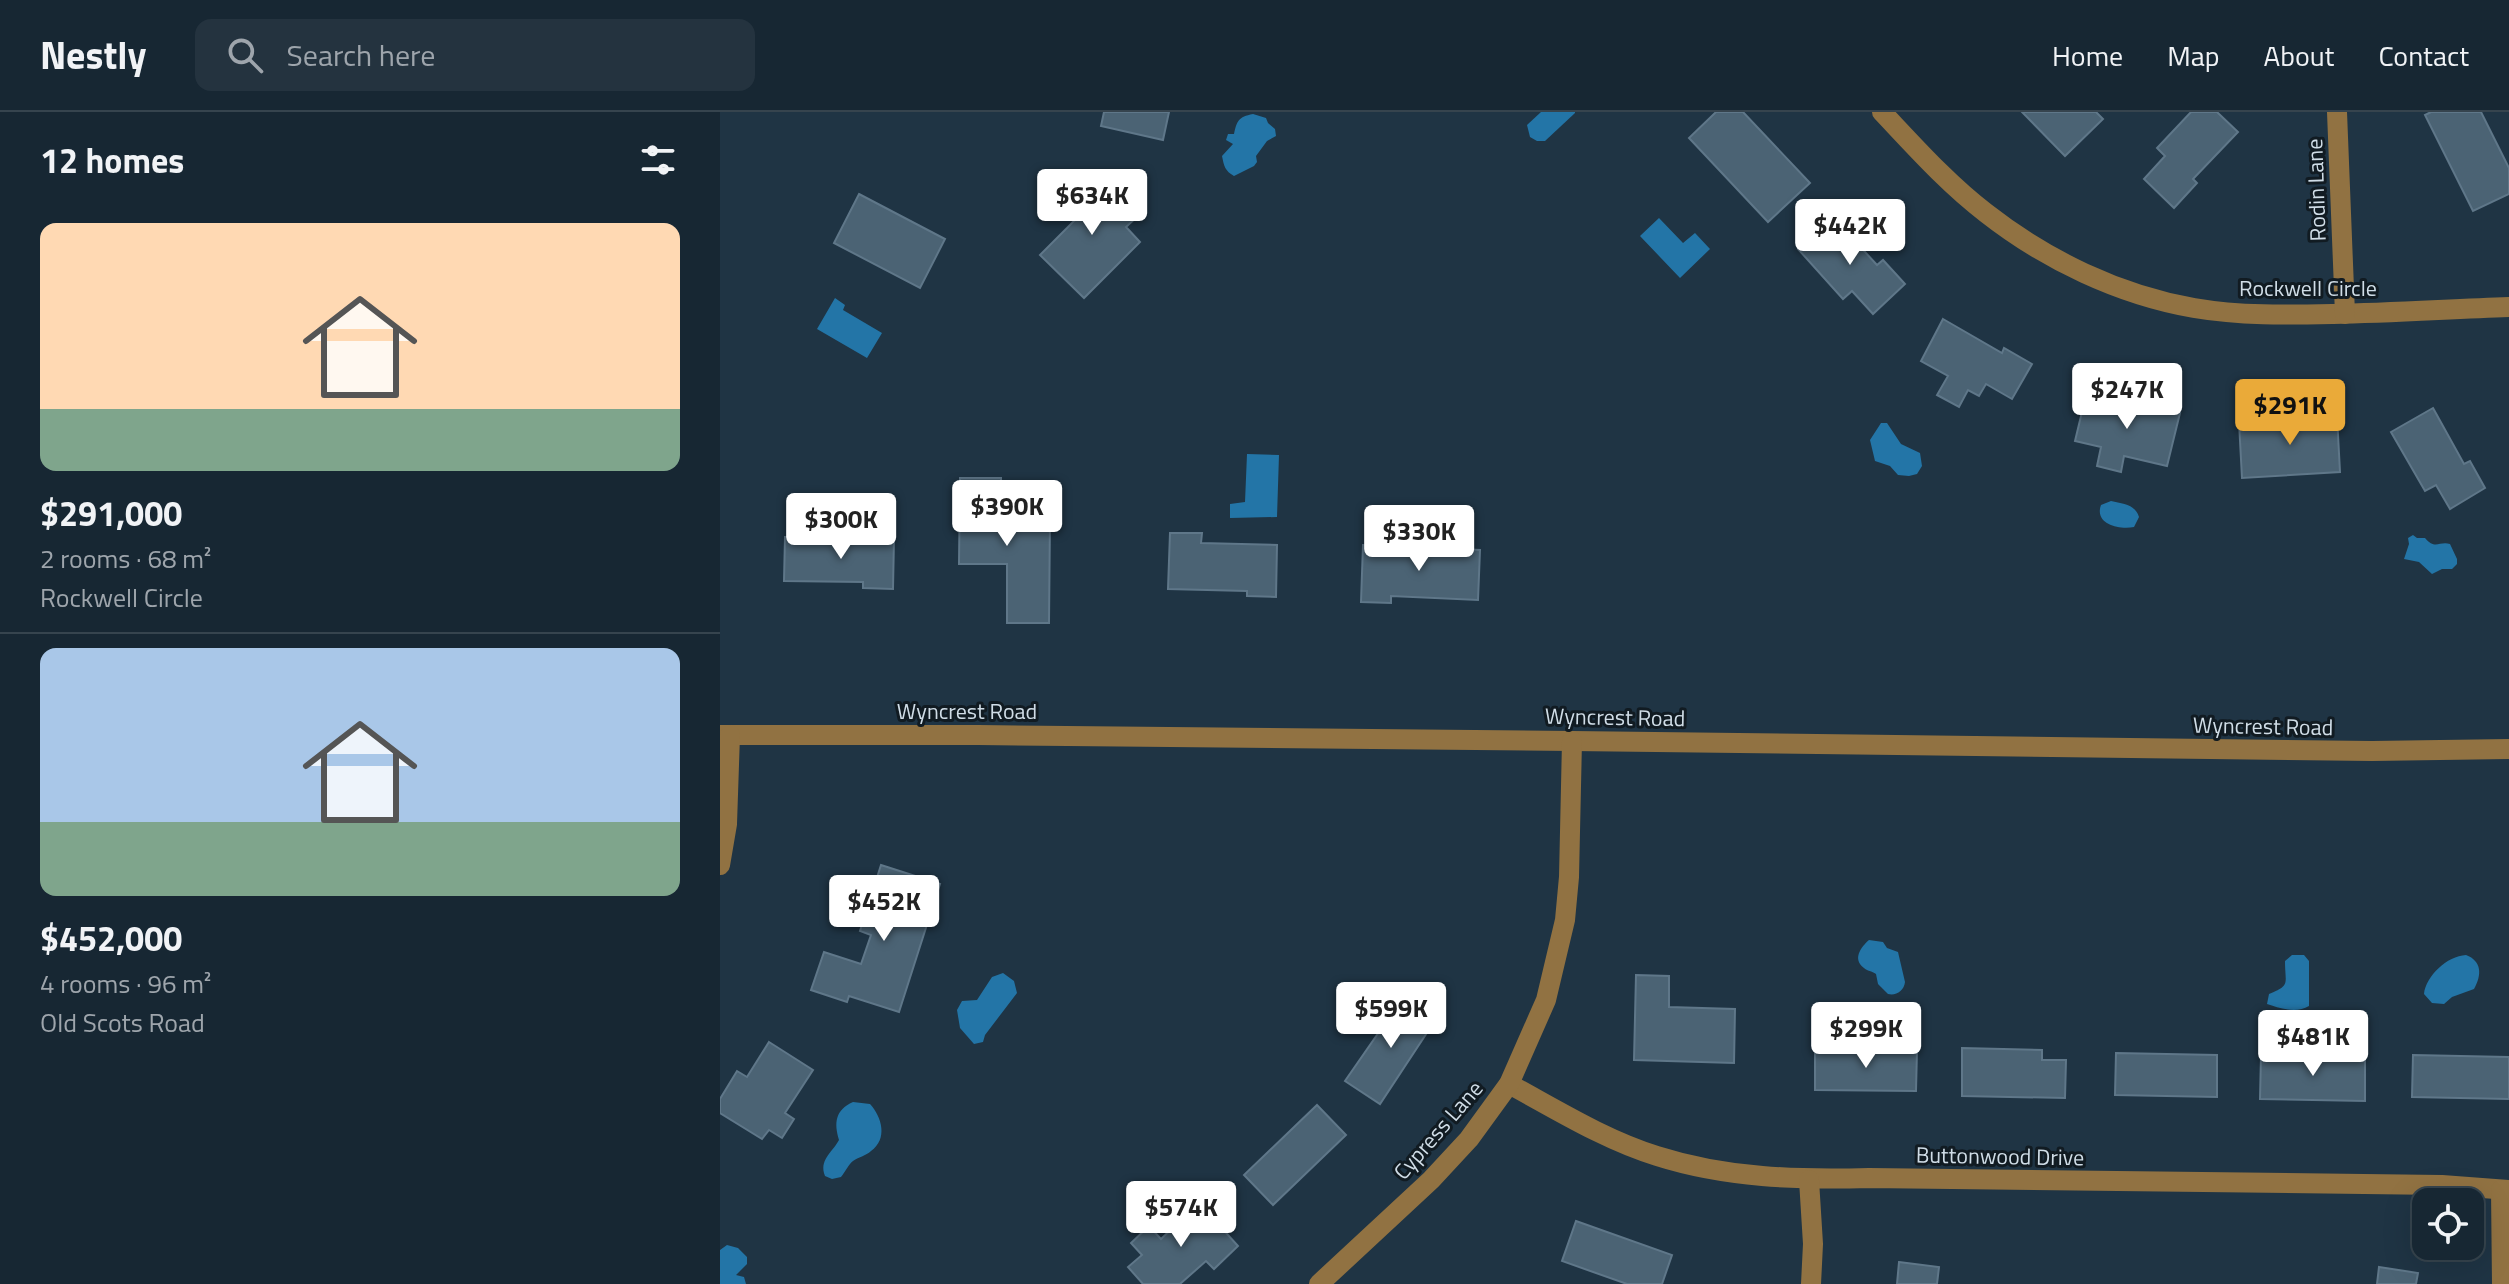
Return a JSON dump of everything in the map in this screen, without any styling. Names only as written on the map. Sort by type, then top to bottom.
[{"type":"street","name":"Rockwell Circle","points":[[1882,112],[1959,190],[2036,248],[2109,283],[2164,301],[2265,316],[2509,307]]},
{"type":"street","name":"Rodin Lane","points":[[2337,112],[2345,314]]},
{"type":"street","name":"Wyncrest Road","points":[[725,735],[2372,751],[2509,749]]},
{"type":"street","points":[[720,865],[727,824],[725,735]]},
{"type":"street","name":"Cypress Lane","points":[[1319,1284],[1431,1180],[1469,1139],[1509,1084],[1546,1000],[1565,920],[1572,741]]},
{"type":"street","name":"Buttonwood Drive","points":[[1509,1084],[1611,1138],[1656,1156],[1713,1170],[1809,1180],[1869,1178],[2419,1185],[2505,1190]]},
{"type":"street","points":[[1809,1180],[1813,1244],[1811,1284]]},
{"type":"street","points":[[2502,1284],[2505,1190]]},
{"type":"water","points":[[1541,112],[1575,113],[1545,141],[1537,141],[1530,137],[1527,125]]},
{"type":"water","points":[[1253,114],[1266,118],[1275,129],[1276,136],[1267,141],[1256,156],[1254,166],[1234,176],[1224,165],[1222,156],[1233,144],[1226,140],[1228,134],[1234,134],[1239,120]]},
{"type":"water","points":[[1659,218],[1683,243],[1695,233],[1710,249],[1680,278],[1640,236]]},
{"type":"water","points":[[835,298],[845,305],[843,310],[882,333],[867,358],[817,329]]},
{"type":"water","points":[[1881,423],[1887,423],[1901,444],[1920,453],[1922,466],[1917,474],[1898,475],[1890,466],[1875,461],[1870,440]]},
{"type":"water","points":[[1247,454],[1279,455],[1277,517],[1230,518],[1230,504],[1245,502]]},
{"type":"water","points":[[2111,501],[2135,509],[2139,517],[2134,527],[2122,528],[2104,521],[2101,505]]},
{"type":"water","points":[[2413,535],[2434,544],[2450,544],[2457,564],[2452,569],[2442,569],[2432,574],[2419,562],[2404,559],[2408,538]]},
{"type":"water","points":[[1869,940],[1883,942],[1887,948],[1898,952],[1905,982],[1899,992],[1888,994],[1878,984],[1876,974],[1860,964],[1859,953]]},
{"type":"water","points":[[2292,955],[2304,955],[2309,961],[2309,1006],[2299,1010],[2267,1004],[2269,994],[2284,986],[2285,961]]},
{"type":"water","points":[[2466,955],[2475,961],[2479,969],[2474,989],[2452,997],[2444,1004],[2432,1003],[2424,994],[2433,974],[2445,963]]},
{"type":"water","points":[[1003,973],[1014,981],[1017,993],[983,1042],[974,1044],[960,1028],[957,1010],[962,1001],[977,1000],[992,977]]},
{"type":"water","points":[[853,1102],[870,1104],[874,1109],[880,1121],[880,1140],[869,1153],[852,1162],[841,1177],[832,1179],[825,1176],[825,1161],[839,1140],[836,1123],[839,1113]]},
{"type":"water","points":[[727,1245],[738,1248],[747,1257],[747,1264],[736,1275],[744,1277],[746,1284],[720,1284],[720,1250]]},
{"type":"building","points":[[1104,112],[1169,112],[1163,140],[1101,126]]},
{"type":"building","points":[[1716,112],[1743,112],[1810,183],[1768,222],[1689,138]]},
{"type":"building","points":[[2022,112],[2096,112],[2103,119],[2065,156]]},
{"type":"building","points":[[2191,112],[2217,112],[2238,132],[2193,179],[2197,183],[2174,208],[2144,179],[2165,156],[2157,148]]},
{"type":"building","points":[[2431,112],[2481,112],[2509,168],[2509,194],[2473,211],[2425,115]]},
{"type":"building","points":[[1090,173],[1112,194],[1114,191],[1138,216],[1126,227],[1140,242],[1084,298],[1040,255],[1080,215],[1064,200]]},
{"type":"building","points":[[859,194],[945,239],[920,288],[834,243]]},
{"type":"building","points":[[1833,217],[1877,265],[1883,260],[1905,284],[1873,314],[1852,291],[1843,299],[1798,249]]},
{"type":"building","points":[[1943,319],[2002,353],[2004,348],[2032,364],[2012,399],[1986,384],[1979,396],[1968,390],[1959,407],[1937,395],[1948,376],[1921,361]]},
{"type":"building","points":[[2087,391],[2180,413],[2167,466],[2124,456],[2121,472],[2097,466],[2101,447],[2075,441]]},
{"type":"building","points":[[2433,408],[2464,464],[2470,461],[2485,488],[2450,509],[2436,485],[2425,491],[2391,432]]},
{"type":"building","points":[[2337,416],[2340,472],[2242,478],[2239,422]]},
{"type":"building","points":[[960,478],[1001,478],[1001,516],[1050,517],[1049,623],[1007,623],[1007,564],[959,564]]},
{"type":"building","points":[[1170,533],[1202,533],[1201,543],[1277,545],[1276,597],[1247,596],[1247,591],[1168,589]]},
{"type":"building","points":[[785,537],[894,538],[893,589],[863,588],[863,582],[784,581]]},
{"type":"building","points":[[1363,545],[1480,550],[1478,600],[1391,596],[1391,603],[1361,602]]},
{"type":"building","points":[[881,865],[940,884],[899,1012],[849,996],[847,1002],[811,990],[824,952],[861,964],[871,935],[860,931]]},
{"type":"building","points":[[1636,975],[1669,976],[1669,1007],[1735,1009],[1734,1063],[1634,1060]]},
{"type":"building","points":[[1404,996],[1436,1019],[1380,1104],[1345,1081]]},
{"type":"building","points":[[769,1042],[813,1070],[785,1113],[794,1119],[782,1138],[769,1130],[762,1139],[720,1113],[720,1099],[737,1071],[747,1077]]},
{"type":"building","points":[[1815,1048],[1917,1050],[1916,1091],[1815,1090]]},
{"type":"building","points":[[1962,1048],[2042,1050],[2042,1060],[2066,1060],[2065,1098],[1962,1096]]},
{"type":"building","points":[[2116,1053],[2217,1055],[2217,1097],[2115,1095]]},
{"type":"building","points":[[2261,1055],[2365,1057],[2365,1101],[2260,1099]]},
{"type":"building","points":[[2413,1055],[2509,1057],[2509,1099],[2412,1097]]},
{"type":"building","points":[[1317,1105],[1346,1135],[1273,1205],[1244,1175]]},
{"type":"building","points":[[1199,1203],[1238,1246],[1214,1269],[1206,1261],[1180,1284],[1143,1284],[1128,1267],[1142,1255],[1131,1243],[1149,1226],[1161,1239]]},
{"type":"building","points":[[1576,1221],[1672,1255],[1662,1284],[1627,1284],[1562,1261]]},
{"type":"building","points":[[1899,1262],[1939,1267],[1937,1284],[1897,1284]]},
{"type":"building","points":[[2379,1267],[2418,1273],[2416,1284],[2377,1284]]}]
